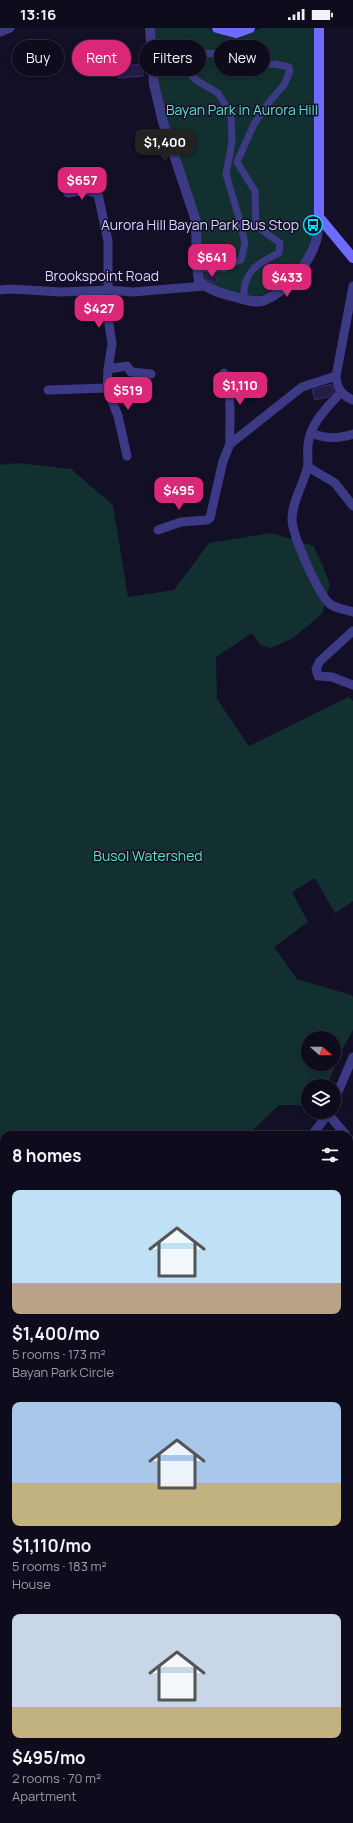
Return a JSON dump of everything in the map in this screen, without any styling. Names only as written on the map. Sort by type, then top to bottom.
[{"type":"main road","points":[[217,28],[227,32],[236,32],[250,28]]},
{"type":"main road","points":[[319,28],[319,217],[353,258]]},
{"type":"street","points":[[0,32],[10,28]]},
{"type":"street","points":[[150,28],[154,84],[161,114],[196,221],[197,266],[199,281],[213,291],[253,301],[264,300],[283,288],[298,273],[308,259],[316,240],[319,217]]},
{"type":"street","points":[[197,266],[212,270],[219,267],[224,269],[230,266],[232,262],[241,260],[245,242],[226,174],[232,142],[231,114],[218,93],[196,80],[181,66],[178,50],[183,45],[188,46],[200,53],[225,54],[262,65],[276,64],[289,67],[290,71],[284,85],[270,101],[254,124],[237,162],[255,191],[256,226],[280,243],[279,253],[260,262],[245,280],[244,299]]},
{"type":"street","points":[[68,193],[86,190],[98,194],[108,241],[106,291],[112,344],[108,368],[107,388],[118,416],[128,456]]},
{"type":"street","points":[[0,285],[11,289]]},
{"type":"street","name":"Brookspoint Road","points":[[0,290],[134,292],[204,286]]},
{"type":"street","points":[[353,286],[336,376],[337,386],[341,392],[353,400]]},
{"type":"street","points":[[108,368],[127,366],[131,372],[151,374]]},
{"type":"street","points":[[158,530],[181,522],[207,520],[210,518],[223,461],[230,444],[229,398],[227,380],[224,373]]},
{"type":"street","points":[[230,444],[302,387],[336,376]]},
{"type":"street","points":[[48,390],[107,388]]},
{"type":"street","points":[[341,392],[321,414],[311,433],[308,444],[308,468],[292,519],[294,532],[325,598],[336,608],[353,612]]},
{"type":"street","points":[[311,433],[318,436],[338,439],[353,434]]},
{"type":"street","points":[[308,468],[336,483],[353,506]]},
{"type":"street","points":[[353,631],[320,661],[316,669],[318,676],[332,677],[353,685]]},
{"type":"street","points":[[341,1085],[353,1057]]},
{"type":"street","points":[[315,1131],[324,1119]]},
{"type":"street","points":[[334,1119],[343,1131]]},
{"type":"green space","name":"Bayan Park in Aurora Hill","points":[[155,28],[208,28],[227,36],[236,37],[261,28],[317,28],[313,232],[308,248],[289,277],[271,291],[262,295],[252,296],[225,290],[212,284],[202,276],[200,221],[168,122],[158,76],[206,76],[206,40],[156,40]]},
{"type":"green space","name":"Busol Watershed","points":[[17,463],[71,469],[113,505],[128,597],[174,590],[209,543],[271,533],[314,546],[330,584],[322,614],[293,638],[271,648],[261,646],[252,633],[216,657],[217,699],[249,746],[348,697],[353,701],[353,901],[335,913],[315,878],[292,892],[308,922],[274,947],[297,979],[351,995],[353,997],[353,1030],[341,1052],[341,1031],[301,1031],[301,1071],[333,1071],[330,1079],[301,1079],[301,1105],[279,1105],[252,1131],[0,1131],[0,465]]},
{"type":"building","points":[[139,64],[139,76],[143,76],[118,78],[118,76],[131,76],[131,65]]},
{"type":"building","points":[[207,274],[214,275],[218,279],[215,283],[208,280],[205,276]]},
{"type":"building","points":[[331,384],[334,391],[328,397],[315,400],[312,390]]},
{"type":"place","name":"Aurora Hill Bayan Park Bus Stop","points":[[313,225]]}]
